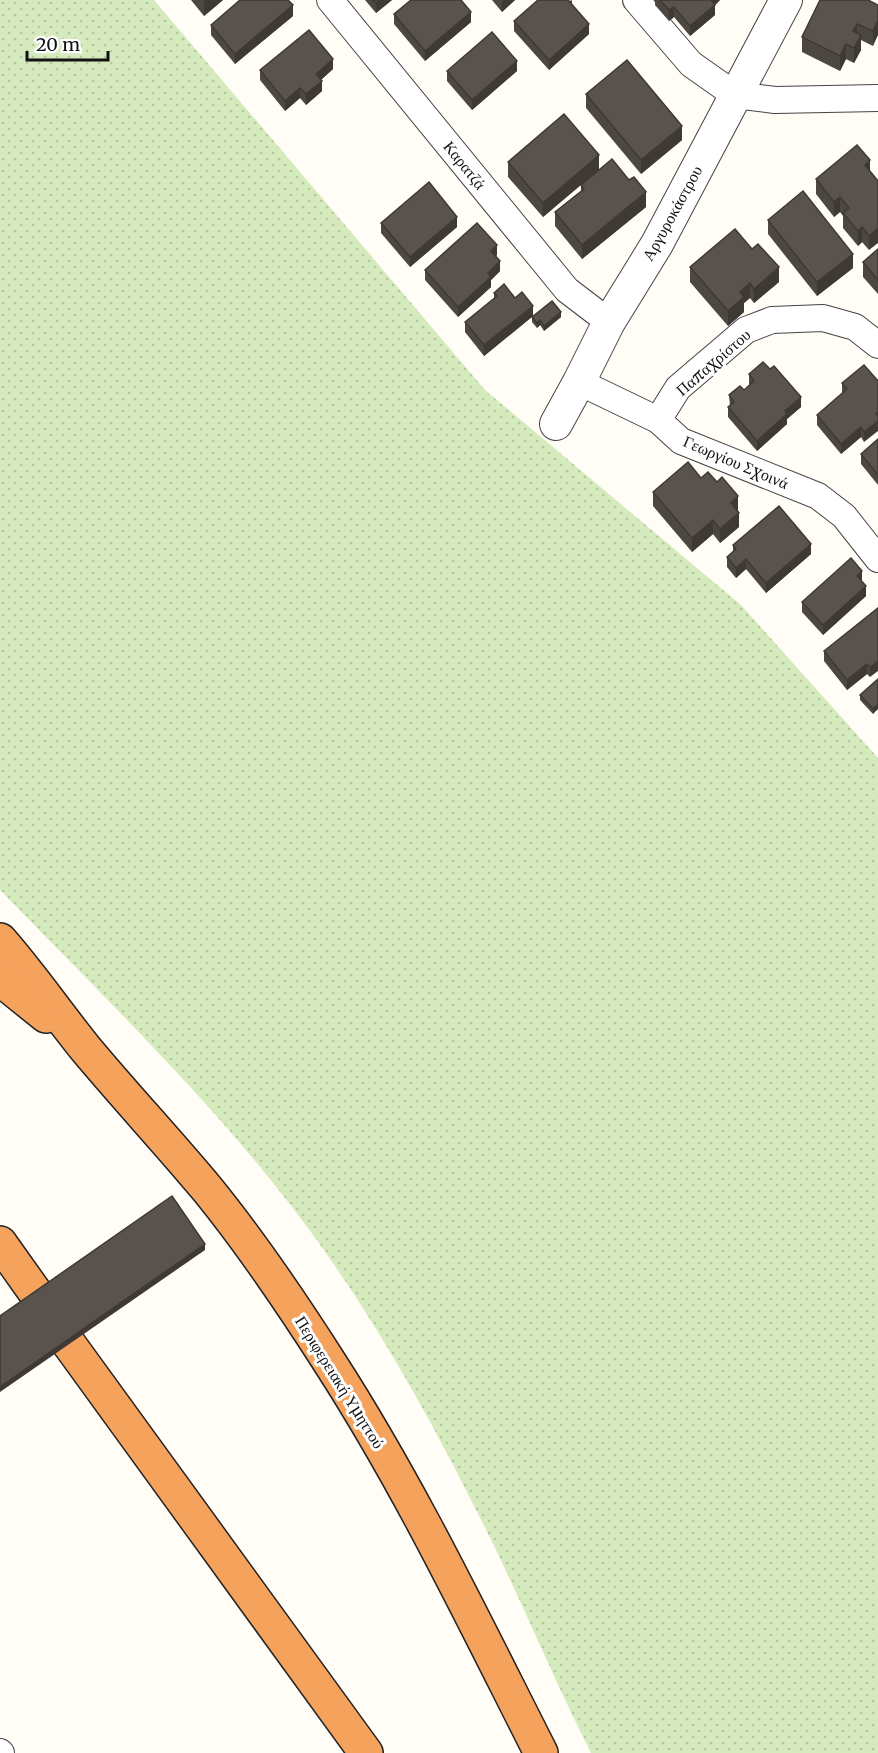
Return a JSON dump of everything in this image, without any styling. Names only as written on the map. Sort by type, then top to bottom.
[{"type":"highway","points":[[0,940],[29,973],[85,1047]]},
{"type":"highway","points":[[0,979],[85,1047]]},
{"type":"highway","name":"Περιφερειακή Υμηττού","points":[[85,1047],[209,1192],[280,1288],[330,1364],[397,1475],[467,1606],[540,1753]]},
{"type":"highway","points":[[0,1243],[37,1295]]},
{"type":"highway","points":[[69,1344],[366,1753]]},
{"type":"street","name":"Καρατζά","points":[[330,0],[567,290],[609,322]]},
{"type":"street","points":[[636,0],[692,64],[735,95],[776,100],[878,98]]},
{"type":"street","name":"Αργυροκάστρου","points":[[556,424],[609,322],[657,244],[786,0]]},
{"type":"street","name":"Παπαχρίστου","points":[[658,420],[678,388],[746,330],[772,320],[823,318],[855,327],[878,345]]},
{"type":"street","name":"Γεωργίου Σχοινά","points":[[579,382],[658,420],[681,441],[818,496],[844,516],[878,559]]},
{"type":"green space","points":[[0,0],[154,0],[485,390],[741,605],[878,758],[878,1753],[591,1753],[462,1481],[402,1371],[335,1266],[259,1165],[218,1118],[132,1025],[0,890]]},
{"type":"building","points":[[240,0],[288,0],[293,5],[235,54],[211,25]]},
{"type":"building","points":[[411,0],[461,0],[471,12],[425,51],[394,14]]},
{"type":"building","points":[[538,0],[568,0],[589,24],[549,60],[514,21]]},
{"type":"building","points":[[660,0],[711,0],[715,5],[690,26],[674,7],[669,10]]},
{"type":"building","points":[[820,0],[868,0],[878,5],[878,20],[873,31],[857,24],[853,31],[861,35],[854,48],[846,44],[840,56],[802,37]]},
{"type":"building","points":[[309,30],[333,59],[316,74],[322,81],[306,94],[300,88],[285,101],[260,70]]},
{"type":"building","points":[[492,32],[517,61],[472,100],[447,71]]},
{"type":"building","points":[[627,60],[682,126],[641,160],[586,94]]},
{"type":"building","points":[[564,114],[599,155],[543,203],[508,162]]},
{"type":"building","points":[[857,145],[870,160],[865,165],[878,181],[878,228],[869,236],[862,227],[858,231],[843,213],[849,208],[840,197],[834,202],[816,179]]},
{"type":"building","points":[[612,159],[629,180],[634,177],[646,192],[582,245],[555,212],[584,189],[581,185]]},
{"type":"building","points":[[429,182],[457,217],[410,257],[381,223]]},
{"type":"building","points":[[803,191],[853,254],[817,282],[768,220]]},
{"type":"building","points":[[477,223],[497,245],[491,251],[500,261],[488,273],[491,277],[458,307],[425,270]]},
{"type":"building","points":[[735,229],[752,249],[758,244],[779,267],[754,289],[750,283],[740,292],[744,297],[728,311],[690,267]]},
{"type":"building","points":[[878,249],[878,280],[863,262]]},
{"type":"building","points":[[504,284],[515,298],[522,292],[533,306],[484,345],[465,322],[497,296],[494,293]]},
{"type":"building","points":[[552,301],[561,312],[544,326],[540,320],[537,323],[532,317]]},
{"type":"building","points":[[763,362],[770,369],[774,366],[801,397],[785,411],[787,414],[757,441],[728,407],[734,402],[729,395],[740,386],[744,390],[754,381],[749,374]]},
{"type":"building","points":[[864,365],[878,381],[878,412],[876,414],[878,421],[864,432],[861,427],[841,444],[817,415],[847,389],[842,383]]},
{"type":"building","points":[[878,439],[878,475],[861,454]]},
{"type":"building","points":[[688,462],[701,478],[708,472],[717,482],[722,477],[738,496],[731,503],[739,513],[720,529],[713,520],[692,538],[653,492]]},
{"type":"building","points":[[779,506],[811,544],[766,583],[746,559],[736,568],[727,557],[736,549],[733,545]]},
{"type":"building","points":[[851,558],[862,571],[857,576],[866,586],[823,625],[802,602]]},
{"type":"building","points":[[878,608],[878,661],[870,667],[867,664],[847,680],[824,651]]},
{"type":"building","points":[[878,679],[878,704],[873,709],[860,695]]},
{"type":"building","points":[[172,1196],[205,1244],[0,1387],[0,1316]]}]
